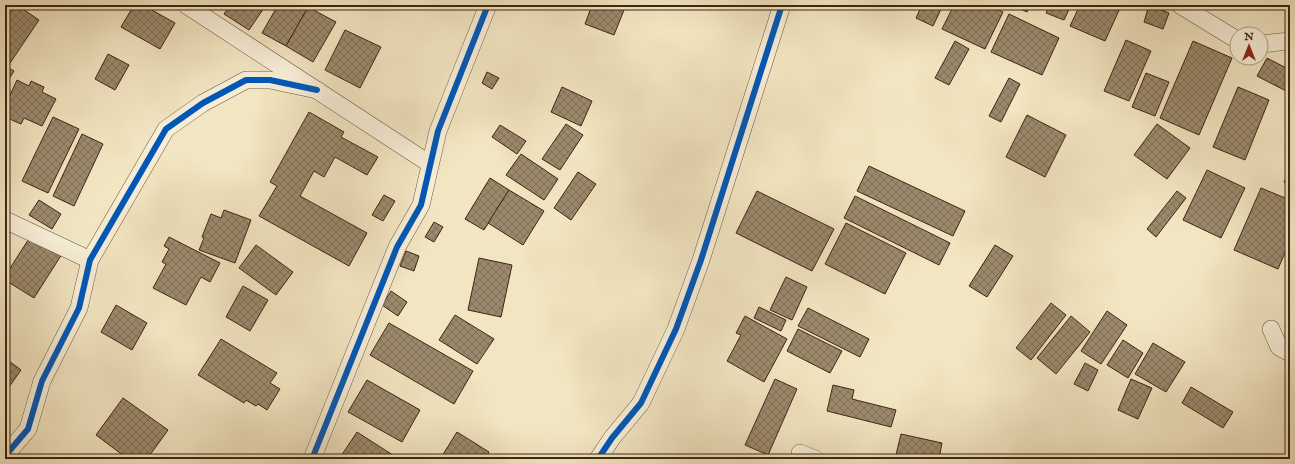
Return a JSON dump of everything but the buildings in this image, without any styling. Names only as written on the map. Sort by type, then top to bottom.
[{"type":"street","points":[[186,5],[430,164]]},
{"type":"street","points":[[312,459],[397,247],[421,205],[438,130],[488,5]]},
{"type":"street","points":[[598,459],[612,438],[641,403],[676,329],[701,260],[782,5]]},
{"type":"street","points":[[1180,5],[1229,35]]},
{"type":"street","points":[[1269,43],[1290,41]]},
{"type":"street","points":[[5,456],[28,429],[42,381],[79,308],[90,260],[166,129],[203,103],[246,80],[270,80],[317,90]]},
{"type":"street","points":[[5,220],[90,260]]},
{"type":"street","points":[[1271,329],[1279,347],[1290,353]]},
{"type":"cycle path","points":[[312,459],[397,247],[421,205],[438,131],[488,5]]},
{"type":"cycle path","points":[[598,459],[612,438],[641,403],[676,329],[701,260],[782,5]]},
{"type":"cycle path","points":[[5,456],[28,429],[42,381],[79,308],[90,260],[166,129],[203,103],[246,80],[270,80],[317,90]]}]
